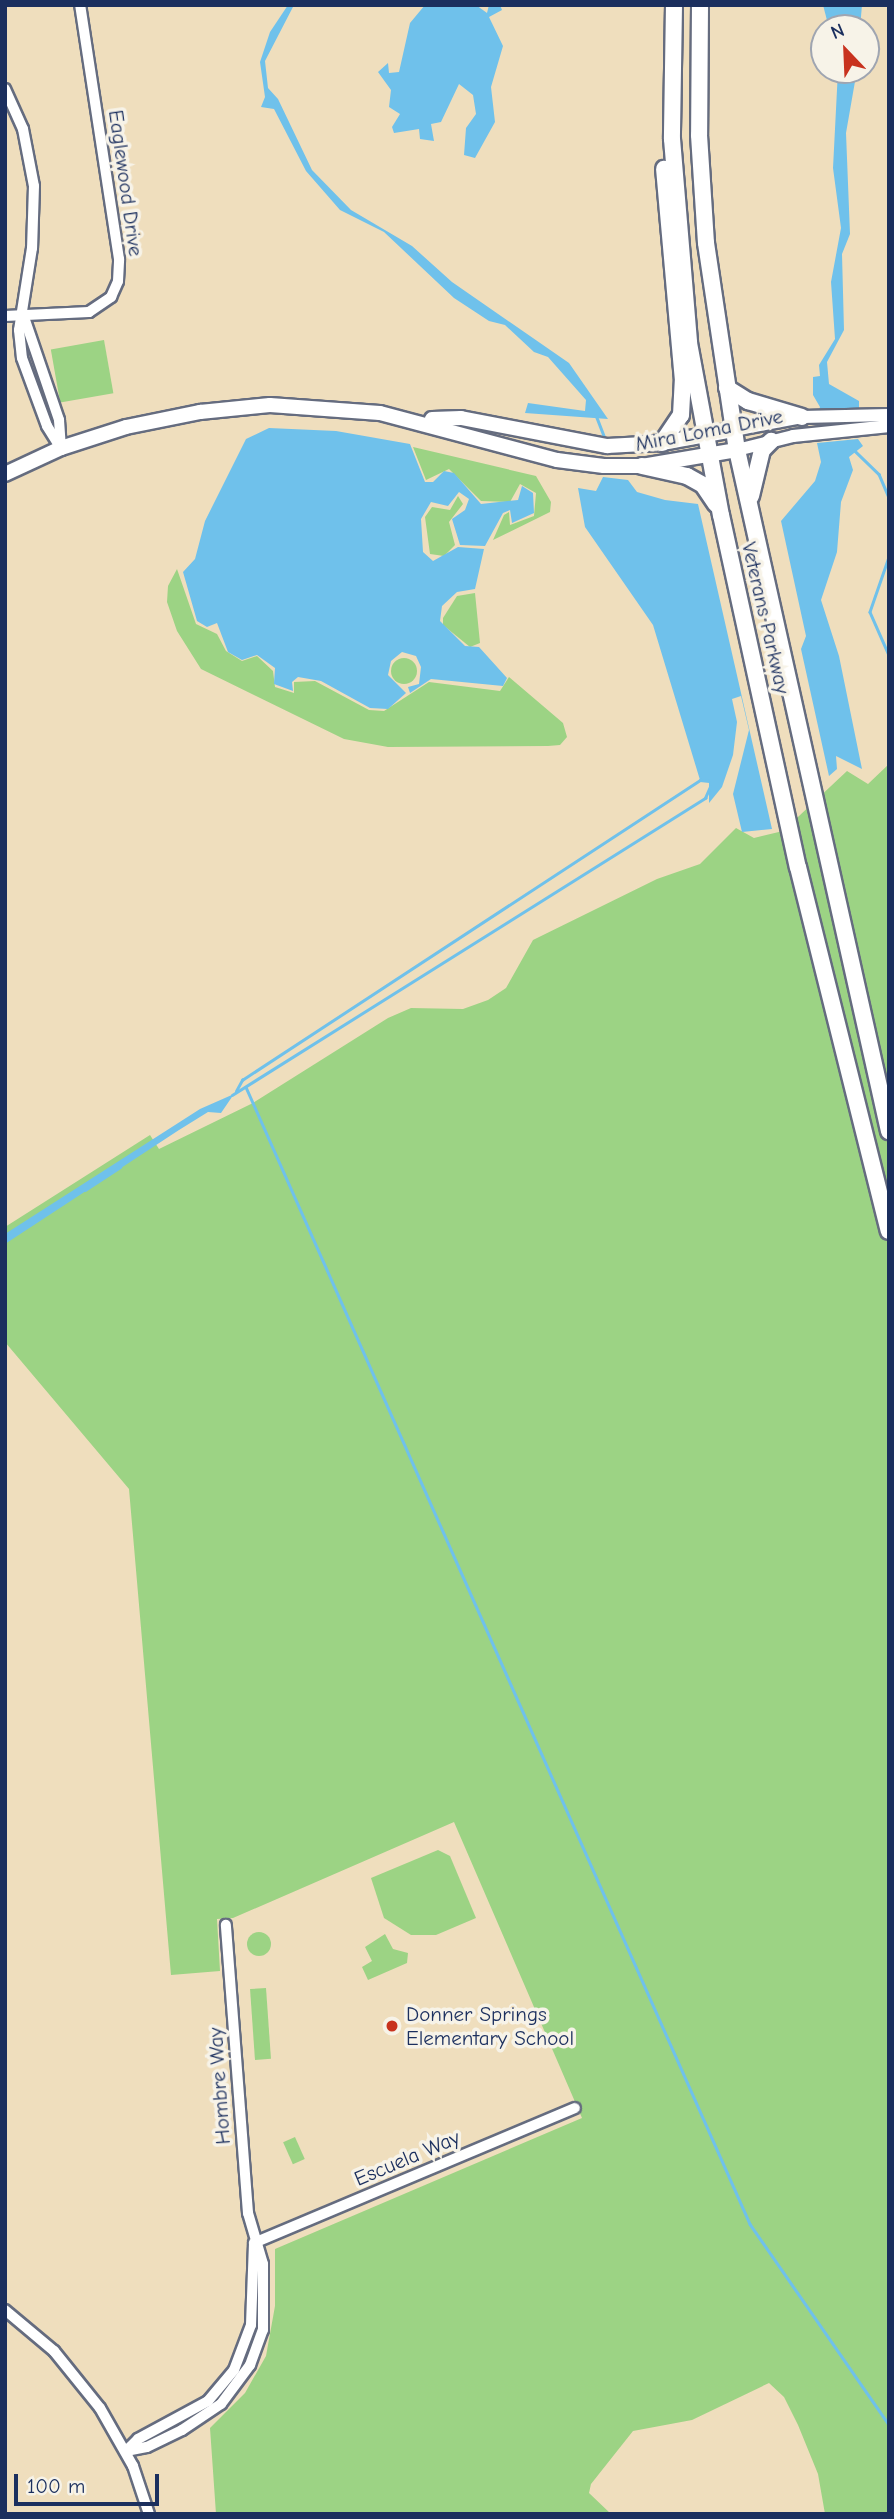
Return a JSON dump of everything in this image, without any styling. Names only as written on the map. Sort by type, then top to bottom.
[{"type":"main road","name":"Veterans Parkway","points":[[674,5],[672,136],[689,343],[721,515],[798,867],[889,1231]]},
{"type":"main road","name":"Veterans Parkway","points":[[699,5],[699,122],[705,229],[733,430],[823,848],[889,1131]]},
{"type":"main road","points":[[662,443],[681,415],[683,381],[664,196],[664,165],[672,136]]},
{"type":"main road","points":[[727,388],[748,401],[809,417]]},
{"type":"main road","name":"Mira Loma Drive","points":[[5,474],[61,448],[161,419],[234,407],[331,407],[416,420],[549,458],[596,465],[642,466],[737,450]]},
{"type":"main road","name":"Mira Loma Drive","points":[[416,420],[461,418],[587,443],[621,446],[662,443],[733,430]]},
{"type":"main road","points":[[750,506],[762,450],[771,441]]},
{"type":"main road","points":[[642,466],[667,468],[703,485],[721,515]]},
{"type":"street","name":"Eaglewood Drive","points":[[5,316],[89,312],[111,297],[118,281],[119,259],[80,5]]},
{"type":"street","points":[[5,89],[23,129],[34,186],[24,317],[19,338],[27,377],[61,448]]},
{"type":"street","name":"Mira Loma Drive","points":[[733,430],[809,417],[889,415]]},
{"type":"street","name":"Mira Loma Drive","points":[[737,450],[814,433],[889,426]]},
{"type":"street","name":"Hombre Way","points":[[125,2451],[138,2439],[201,2405],[234,2370],[252,2318],[254,2243],[226,1925]]},
{"type":"street","name":"Escuela Way","points":[[254,2243],[575,2108]]},
{"type":"street","points":[[5,2311],[35,2333],[78,2378],[125,2451],[149,2514]]},
{"type":"green space","points":[[104,340],[113,393],[60,403],[51,349]]},
{"type":"green space","points":[[413,447],[536,476],[551,502],[550,512],[493,540],[504,515],[509,512],[510,525],[534,516],[536,493],[520,484],[510,502],[481,501],[449,469],[426,480]]},
{"type":"green space","points":[[458,496],[463,504],[449,522],[455,545],[444,556],[430,554],[425,517],[432,507],[450,510]]},
{"type":"green space","points":[[177,569],[196,624],[217,634],[226,651],[242,661],[257,656],[273,671],[275,687],[294,693],[294,682],[315,681],[369,710],[384,711],[429,682],[500,691],[509,677],[563,723],[567,737],[560,745],[548,746],[388,747],[344,739],[201,669],[177,631],[167,602],[168,586]]},
{"type":"green space","points":[[475,593],[480,643],[470,647],[443,625],[443,618],[457,596]]},
{"type":"green space","points":[[404,658],[414,661],[417,671],[414,681],[404,684],[394,681],[391,671],[394,661]]},
{"type":"green space","points":[[889,764],[889,2514],[825,2514],[818,2474],[798,2425],[784,2397],[769,2383],[692,2420],[633,2431],[591,2484],[589,2493],[611,2514],[216,2514],[210,2428],[245,2393],[266,2356],[275,2306],[275,2249],[582,2118],[454,1822],[233,1918],[217,1919],[220,1971],[171,1975],[129,1489],[5,1342],[5,1227],[150,1135],[159,1149],[253,1103],[388,1018],[411,1008],[463,1009],[488,1000],[506,988],[533,940],[657,879],[700,864],[736,828],[754,838],[783,831],[847,771],[868,784]]},
{"type":"green space","points":[[438,1850],[450,1856],[476,1918],[436,1935],[411,1935],[384,1918],[371,1878]]},
{"type":"green space","points":[[259,1932],[267,1936],[271,1944],[267,1952],[259,1956],[251,1952],[247,1944],[251,1936]]},
{"type":"green space","points":[[385,1934],[393,1949],[408,1953],[407,1963],[368,1980],[362,1967],[372,1961],[365,1947]]},
{"type":"green space","points":[[266,1988],[271,2059],[255,2060],[250,1989]]},
{"type":"green space","points":[[295,2137],[305,2159],[293,2164],[283,2142]]},
{"type":"water","points":[[288,5],[294,5],[265,61],[268,88],[278,99],[312,170],[351,210],[412,246],[452,282],[569,363],[608,419],[525,413],[528,403],[585,411],[586,400],[548,357],[534,352],[505,325],[489,321],[454,298],[384,232],[340,210],[306,171],[274,109],[261,107],[265,97],[260,62],[270,32]]},
{"type":"water","points":[[425,5],[476,5],[487,13],[489,5],[500,5],[502,10],[489,17],[503,46],[491,87],[495,122],[475,158],[464,155],[466,128],[476,114],[473,95],[459,84],[441,122],[431,124],[434,141],[420,139],[419,129],[394,133],[392,127],[400,114],[389,107],[391,90],[378,72],[388,63],[389,73],[399,72],[410,23]]},
{"type":"water","points":[[823,5],[862,5],[861,14],[825,14]]},
{"type":"water","points":[[837,84],[855,84],[846,133],[850,234],[842,254],[844,330],[827,362],[829,384],[859,401],[859,418],[815,421],[820,407],[813,395],[813,377],[820,376],[819,365],[835,339],[831,282],[841,228],[833,168]]},
{"type":"water","points":[[269,428],[336,431],[410,444],[425,482],[433,482],[444,471],[454,473],[481,504],[518,500],[522,486],[533,493],[534,513],[512,523],[510,510],[503,513],[485,546],[460,545],[452,519],[465,510],[469,499],[459,492],[448,506],[431,502],[421,519],[423,552],[433,561],[458,547],[484,549],[475,589],[457,592],[442,606],[440,621],[465,646],[479,647],[507,678],[503,686],[431,679],[410,693],[408,687],[419,684],[421,667],[416,656],[402,652],[391,661],[388,675],[406,693],[388,709],[370,708],[321,681],[298,677],[292,682],[293,691],[274,684],[275,668],[257,655],[242,660],[228,652],[217,623],[207,627],[197,621],[183,572],[195,559],[205,521],[246,439]]},
{"type":"water","points":[[858,439],[863,446],[849,457],[853,470],[841,502],[837,552],[821,600],[839,656],[862,769],[836,756],[837,769],[829,776],[801,649],[806,636],[781,521],[815,481],[821,462],[817,443]]},
{"type":"water","points":[[603,477],[628,480],[637,492],[665,500],[698,504],[772,829],[742,832],[733,794],[749,730],[741,696],[732,699],[737,722],[733,755],[722,787],[709,803],[709,782],[700,780],[653,625],[585,527],[578,488],[596,491]]},
{"type":"water","points":[[234,1094],[221,1113],[208,1112],[5,1244],[5,1234],[200,1109]]},
{"type":"waterway","points":[[596,415],[605,439]]},
{"type":"waterway","points":[[854,450],[879,474],[889,497]]},
{"type":"waterway","points":[[889,557],[870,612],[889,655]]},
{"type":"waterway","points":[[236,1091],[242,1080],[700,780],[709,781]]},
{"type":"waterway","points":[[232,1095],[705,798],[710,787]]},
{"type":"waterway","points":[[246,1087],[750,2224],[889,2425]]},
{"type":"waterway","points":[[85,1190],[120,1167]]},
{"type":"place","name":"Donner Springs Elementary School","points":[[392,2026]]}]
